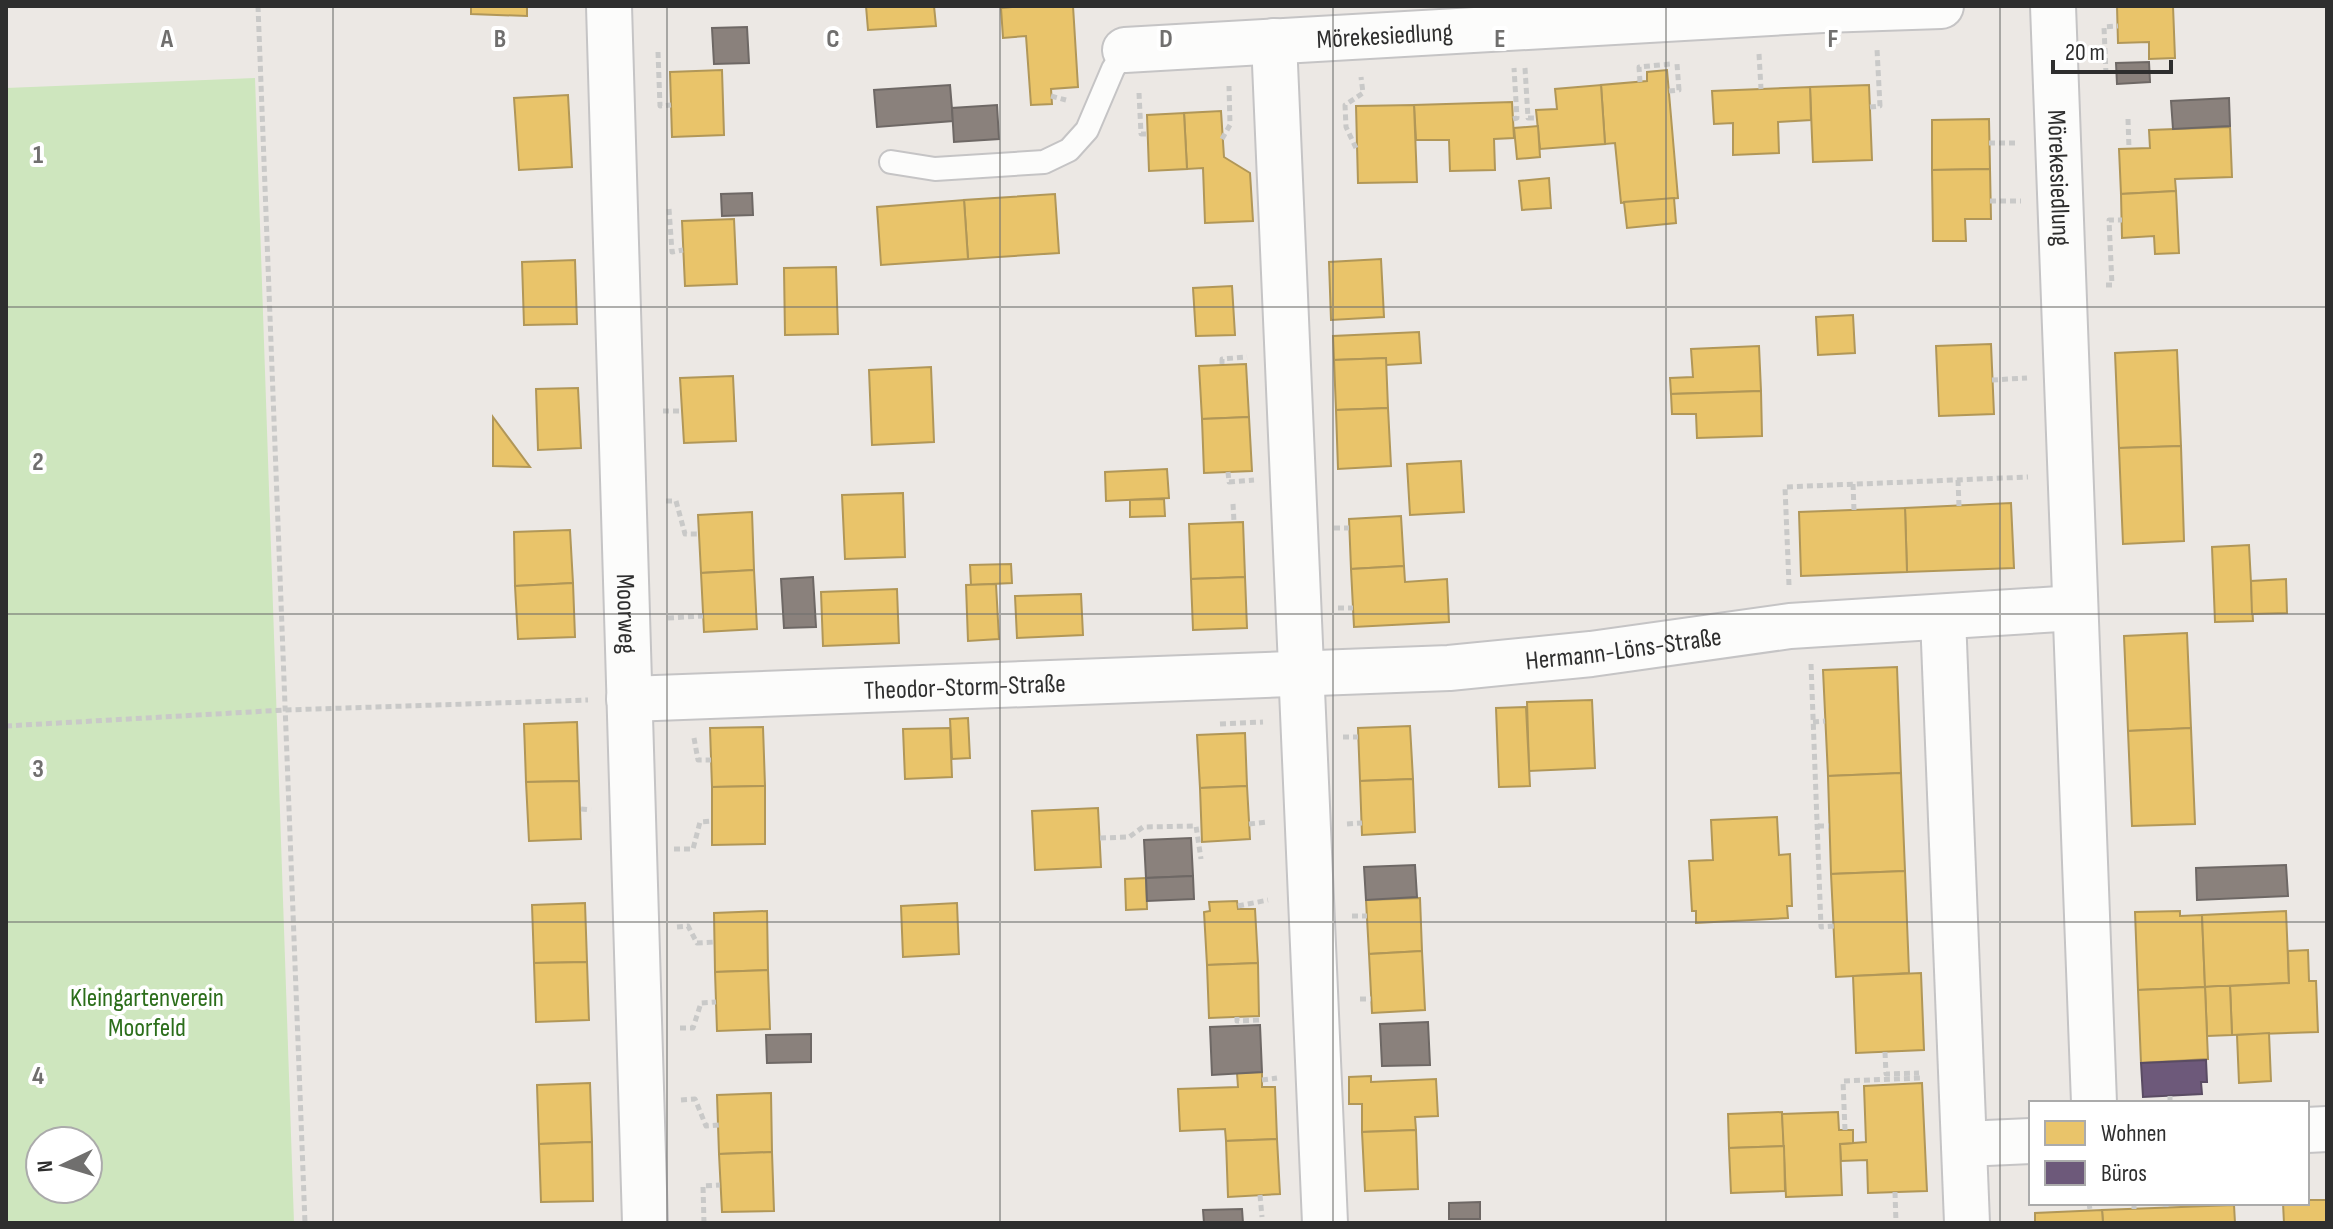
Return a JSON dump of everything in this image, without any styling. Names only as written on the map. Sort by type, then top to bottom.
[{"type":"street","name":"Moorweg","points":[[609,6],[645,1223]]},
{"type":"street","name":"Mörekesiedlung","points":[[1125,50],[1941,6]]},
{"type":"street","name":"Mörekesiedlung","points":[[2053,6],[2071,475]]},
{"type":"street","points":[[1274,41],[1325,1223]]},
{"type":"street","points":[[2071,475],[2094,1101]]},
{"type":"street","name":"Hermann-Löns-Straße","points":[[1302,673],[1480,665],[1591,654],[1800,625],[2075,608]]},
{"type":"street","points":[[1943,617],[1967,1223]]},
{"type":"street","name":"Theodor-Storm-Straße","points":[[629,699],[1302,673]]},
{"type":"street","points":[[1964,1144],[2029,1141]]},
{"type":"lane","name":"Mörekesiedlung","points":[[891,162],[935,169],[1044,162],[1069,150],[1087,130],[1113,69],[1125,50]]},
{"type":"path","points":[[258,6],[305,1223]]},
{"type":"path","points":[[1870,107],[1880,106],[1876,8]]},
{"type":"path","points":[[2106,74],[2104,27],[2118,26]]},
{"type":"path","points":[[1516,27],[1528,118],[1537,118]]},
{"type":"path","points":[[1513,119],[1517,118],[1516,27]]},
{"type":"path","points":[[1356,148],[1346,127],[1345,105],[1363,93],[1359,37]]},
{"type":"path","points":[[1222,139],[1230,125],[1227,44]]},
{"type":"path","points":[[658,52],[660,106],[671,105]]},
{"type":"path","points":[[1669,91],[1679,90],[1677,64]]},
{"type":"path","points":[[2128,119],[2129,149]]},
{"type":"path","points":[[669,209],[672,252],[683,250]]},
{"type":"path","points":[[1834,926],[1821,927],[1813,722],[1785,487],[2071,475]]},
{"type":"path","points":[[1958,480],[1959,506]]},
{"type":"path","points":[[1853,484],[1854,510]]},
{"type":"path","points":[[1233,504],[1234,522]]},
{"type":"path","points":[[6,726],[285,710],[629,699]]},
{"type":"path","points":[[1813,722],[1825,721]]},
{"type":"path","points":[[1100,838],[1129,837],[1143,827],[1196,826],[1201,859]]},
{"type":"path","points":[[1818,826],[1829,826]]},
{"type":"path","points":[[1360,999],[1371,999]]},
{"type":"path","points":[[1237,1017],[1237,1021],[1262,1020]]},
{"type":"path","points":[[1845,1130],[1843,1081],[1962,1077]]},
{"type":"path","points":[[704,1223],[703,1186],[720,1185]]},
{"type":"path","points":[[1895,1192],[1896,1223]]},
{"type":"path","points":[[1260,1195],[1262,1217]]},
{"type":"green space","name":"Kleingartenverein Moorfeld","points":[[255,78],[294,1223],[6,1223],[6,88]]},
{"type":"building: Wohnen","points":[[471,6],[527,6],[527,16],[471,14]]},
{"type":"building: Wohnen","points":[[866,6],[934,6],[936,26],[868,30]]},
{"type":"building: Wohnen","points":[[1073,6],[1078,87],[1051,89],[1052,104],[1031,105],[1026,36],[1003,38],[1001,8]]},
{"type":"building: Wohnen","points":[[2117,6],[2173,6],[2175,58],[2149,59],[2149,42],[2118,43]]},
{"type":"building: Wohnen","points":[[722,70],[724,135],[672,137],[670,72]]},
{"type":"building: Wohnen","points":[[1667,70],[1678,198],[1621,203],[1615,143],[1605,144],[1601,85],[1647,81],[1647,72]]},
{"type":"building: Wohnen","points":[[1601,85],[1605,144],[1540,149],[1536,110],[1557,109],[1555,89]]},
{"type":"building: Wohnen","points":[[1869,85],[1872,160],[1813,162],[1810,87]]},
{"type":"building: Wohnen","points":[[1810,87],[1811,120],[1778,122],[1779,153],[1733,155],[1733,123],[1714,124],[1712,91]]},
{"type":"building: Wohnen","points":[[568,95],[572,167],[519,170],[514,98]]},
{"type":"building: Wohnen","points":[[1512,102],[1514,138],[1494,139],[1495,170],[1450,171],[1449,140],[1416,140],[1414,105]]},
{"type":"building: Wohnen","points":[[1414,105],[1417,182],[1358,183],[1356,106]]},
{"type":"building: Wohnen","points":[[1221,111],[1224,157],[1250,173],[1253,221],[1205,223],[1203,168],[1187,169],[1184,113]]},
{"type":"building: Wohnen","points":[[1184,113],[1187,169],[1149,171],[1147,115]]},
{"type":"building: Wohnen","points":[[1989,119],[1990,169],[1932,170],[1932,120]]},
{"type":"building: Wohnen","points":[[1538,126],[1540,157],[1517,159],[1514,128]]},
{"type":"building: Wohnen","points":[[2230,127],[2232,177],[2175,179],[2176,191],[2121,194],[2119,149],[2150,148],[2149,130]]},
{"type":"building: Wohnen","points":[[1990,169],[1991,219],[1965,219],[1966,241],[1933,241],[1932,170]]},
{"type":"building: Wohnen","points":[[1549,178],[1551,208],[1522,210],[1519,181]]},
{"type":"building: Wohnen","points":[[2176,191],[2179,253],[2155,254],[2154,236],[2122,238],[2121,194]]},
{"type":"building: Wohnen","points":[[1055,194],[1059,253],[968,259],[964,200]]},
{"type":"building: Wohnen","points":[[1674,198],[1676,223],[1627,228],[1624,202]]},
{"type":"building: Wohnen","points":[[964,200],[968,259],[881,265],[877,207]]},
{"type":"building: Wohnen","points":[[734,219],[737,284],[685,286],[682,221]]},
{"type":"building: Wohnen","points":[[1381,259],[1384,317],[1331,320],[1329,262]]},
{"type":"building: Wohnen","points":[[575,260],[577,324],[524,325],[522,262]]},
{"type":"building: Wohnen","points":[[836,267],[838,334],[785,335],[784,268]]},
{"type":"building: Wohnen","points":[[1232,286],[1235,335],[1196,336],[1193,288]]},
{"type":"building: Wohnen","points":[[1853,315],[1855,353],[1818,355],[1816,317]]},
{"type":"building: Wohnen","points":[[1419,332],[1421,363],[1386,365],[1386,358],[1334,360],[1333,336]]},
{"type":"building: Wohnen","points":[[1991,344],[1994,414],[1939,416],[1936,346]]},
{"type":"building: Wohnen","points":[[1759,346],[1761,391],[1671,394],[1670,378],[1693,377],[1691,349]]},
{"type":"building: Wohnen","points":[[2177,350],[2181,446],[2119,448],[2115,353]]},
{"type":"building: Wohnen","points":[[1386,358],[1388,408],[1336,410],[1334,360]]},
{"type":"building: Wohnen","points":[[1246,364],[1249,417],[1202,419],[1199,366]]},
{"type":"building: Wohnen","points":[[931,367],[934,442],[872,445],[869,370]]},
{"type":"building: Wohnen","points":[[733,376],[736,441],[684,443],[680,378]]},
{"type":"building: Wohnen","points":[[578,388],[581,448],[538,450],[536,389]]},
{"type":"building: Wohnen","points":[[1761,391],[1762,436],[1697,438],[1696,414],[1672,414],[1671,394]]},
{"type":"building: Wohnen","points":[[1388,408],[1391,466],[1338,469],[1336,410]]},
{"type":"building: Wohnen","points":[[493,417],[530,467],[493,466]]},
{"type":"building: Wohnen","points":[[1249,417],[1252,471],[1204,473],[1202,419]]},
{"type":"building: Wohnen","points":[[2181,446],[2184,541],[2123,544],[2119,448]]},
{"type":"building: Wohnen","points":[[1461,461],[1464,512],[1410,515],[1407,464]]},
{"type":"building: Wohnen","points":[[1167,469],[1169,498],[1106,501],[1105,472]]},
{"type":"building: Wohnen","points":[[903,493],[905,557],[845,559],[842,495]]},
{"type":"building: Wohnen","points":[[1164,499],[1165,516],[1130,517],[1130,500]]},
{"type":"building: Wohnen","points":[[2011,503],[2014,568],[1907,572],[1905,508]]},
{"type":"building: Wohnen","points":[[1905,508],[1907,572],[1801,576],[1799,512]]},
{"type":"building: Wohnen","points":[[752,512],[754,570],[701,573],[698,515]]},
{"type":"building: Wohnen","points":[[1401,516],[1404,566],[1351,569],[1349,519]]},
{"type":"building: Wohnen","points":[[1243,522],[1245,577],[1191,579],[1189,524]]},
{"type":"building: Wohnen","points":[[570,530],[573,583],[515,586],[514,532]]},
{"type":"building: Wohnen","points":[[2249,545],[2253,621],[2215,622],[2212,547]]},
{"type":"building: Wohnen","points":[[1011,564],[1012,583],[971,585],[970,565]]},
{"type":"building: Wohnen","points":[[1404,566],[1405,582],[1447,579],[1449,622],[1354,627],[1351,569]]},
{"type":"building: Wohnen","points":[[754,570],[757,629],[704,632],[701,573]]},
{"type":"building: Wohnen","points":[[1245,577],[1247,628],[1193,630],[1191,579]]},
{"type":"building: Wohnen","points":[[2286,579],[2287,613],[2252,614],[2251,581]]},
{"type":"building: Wohnen","points":[[573,583],[575,637],[518,639],[515,586]]},
{"type":"building: Wohnen","points":[[996,584],[999,639],[968,641],[966,585]]},
{"type":"building: Wohnen","points":[[897,589],[899,643],[823,646],[821,592]]},
{"type":"building: Wohnen","points":[[1081,594],[1083,635],[1017,638],[1015,596]]},
{"type":"building: Wohnen","points":[[2187,633],[2191,728],[2128,731],[2124,636]]},
{"type":"building: Wohnen","points":[[1897,667],[1901,773],[1828,776],[1823,670]]},
{"type":"building: Wohnen","points":[[1592,700],[1595,768],[1529,771],[1527,702]]},
{"type":"building: Wohnen","points":[[1526,707],[1530,786],[1499,787],[1496,708]]},
{"type":"building: Wohnen","points":[[968,718],[970,758],[952,759],[950,719]]},
{"type":"building: Wohnen","points":[[577,722],[579,781],[526,782],[524,724]]},
{"type":"building: Wohnen","points":[[1410,726],[1413,779],[1360,781],[1358,728]]},
{"type":"building: Wohnen","points":[[763,727],[765,786],[712,787],[710,728]]},
{"type":"building: Wohnen","points":[[950,728],[952,777],[905,779],[903,729]]},
{"type":"building: Wohnen","points":[[2191,728],[2195,824],[2132,826],[2128,731]]},
{"type":"building: Wohnen","points":[[1245,733],[1247,786],[1200,788],[1197,735]]},
{"type":"building: Wohnen","points":[[1901,773],[1905,871],[1831,874],[1828,776]]},
{"type":"building: Wohnen","points":[[1413,779],[1415,832],[1362,835],[1360,781]]},
{"type":"building: Wohnen","points":[[579,781],[581,839],[529,841],[526,782]]},
{"type":"building: Wohnen","points":[[765,786],[765,844],[712,845],[712,787]]},
{"type":"building: Wohnen","points":[[1247,786],[1250,839],[1202,842],[1200,788]]},
{"type":"building: Wohnen","points":[[1098,808],[1101,867],[1035,870],[1032,811]]},
{"type":"building: Wohnen","points":[[1777,817],[1779,855],[1790,854],[1792,906],[1787,906],[1788,918],[1696,923],[1696,911],[1692,911],[1689,861],[1713,860],[1711,820]]},
{"type":"building: Wohnen","points":[[1905,871],[1909,973],[1836,977],[1831,874]]},
{"type":"building: Wohnen","points":[[1146,878],[1147,909],[1126,910],[1125,879]]},
{"type":"building: Wohnen","points":[[1420,898],[1422,951],[1369,954],[1366,900]]},
{"type":"building: Wohnen","points":[[1237,901],[1238,909],[1255,909],[1258,963],[1207,965],[1204,912],[1210,911],[1209,902]]},
{"type":"building: Wohnen","points":[[585,903],[587,962],[534,963],[532,905]]},
{"type":"building: Wohnen","points":[[957,903],[959,954],[903,957],[901,906]]},
{"type":"building: Wohnen","points":[[767,911],[768,970],[715,972],[714,913]]},
{"type":"building: Wohnen","points":[[2180,911],[2180,916],[2202,915],[2205,987],[2138,990],[2135,912]]},
{"type":"building: Wohnen","points":[[2286,911],[2289,983],[2205,987],[2202,915]]},
{"type":"building: Wohnen","points":[[2308,950],[2309,981],[2316,981],[2318,1032],[2232,1035],[2230,986],[2289,983],[2288,951]]},
{"type":"building: Wohnen","points":[[1422,951],[1425,1010],[1372,1013],[1369,954]]},
{"type":"building: Wohnen","points":[[587,962],[589,1020],[536,1022],[534,963]]},
{"type":"building: Wohnen","points":[[1258,963],[1259,1016],[1209,1018],[1207,965]]},
{"type":"building: Wohnen","points":[[768,970],[770,1029],[717,1031],[715,972]]},
{"type":"building: Wohnen","points":[[1921,973],[1924,1050],[1856,1053],[1853,976]]},
{"type":"building: Wohnen","points":[[2230,986],[2232,1035],[2207,1036],[2205,987]]},
{"type":"building: Wohnen","points":[[2205,987],[2208,1059],[2141,1063],[2138,990]]},
{"type":"building: Wohnen","points":[[2269,1033],[2271,1081],[2239,1083],[2237,1035]]},
{"type":"building: Wohnen","points":[[1262,1072],[1262,1087],[1275,1087],[1277,1139],[1226,1141],[1225,1129],[1180,1131],[1178,1089],[1238,1087],[1237,1073]]},
{"type":"building: Wohnen","points":[[1371,1076],[1371,1082],[1436,1079],[1438,1116],[1415,1117],[1416,1130],[1362,1132],[1362,1104],[1349,1104],[1349,1077]]},
{"type":"building: Wohnen","points":[[590,1083],[592,1142],[539,1144],[537,1085]]},
{"type":"building: Wohnen","points":[[1922,1083],[1927,1191],[1868,1193],[1867,1160],[1841,1161],[1840,1144],[1866,1142],[1864,1086]]},
{"type":"building: Wohnen","points":[[771,1093],[772,1152],[719,1154],[717,1095]]},
{"type":"building: Wohnen","points":[[1782,1112],[1784,1146],[1729,1148],[1728,1114]]},
{"type":"building: Wohnen","points":[[1838,1112],[1839,1130],[1853,1130],[1853,1143],[1840,1144],[1842,1195],[1786,1197],[1782,1114]]},
{"type":"building: Wohnen","points":[[1416,1130],[1418,1189],[1365,1191],[1362,1132]]},
{"type":"building: Wohnen","points":[[1277,1139],[1280,1194],[1228,1197],[1226,1141]]},
{"type":"building: Wohnen","points":[[592,1142],[593,1201],[541,1202],[539,1144]]},
{"type":"building: Wohnen","points":[[1784,1146],[1785,1191],[1731,1193],[1729,1148]]},
{"type":"building: Wohnen","points":[[772,1152],[774,1211],[722,1212],[719,1154]]},
{"type":"building: Wohnen","points":[[2309,1200],[2327,1200],[2327,1223],[2284,1223],[2283,1205],[2309,1205]]},
{"type":"building: Wohnen","points":[[2234,1205],[2235,1223],[2103,1223],[2102,1210]]},
{"type":"building: Wohnen","points":[[2102,1210],[2103,1223],[2035,1223],[2035,1213]]},
{"type":"building: Büros","points":[[2206,1060],[2207,1082],[2201,1082],[2202,1094],[2143,1097],[2141,1063]]},
{"type":"building: Industrie","points":[[747,27],[749,63],[714,64],[712,28]]},
{"type":"building: Industrie","points":[[2149,62],[2150,82],[2117,84],[2116,63]]},
{"type":"building: Industrie","points":[[950,85],[953,121],[877,127],[874,90]]},
{"type":"building: Industrie","points":[[2229,98],[2230,126],[2173,129],[2171,101]]},
{"type":"building: Industrie","points":[[997,105],[999,139],[954,142],[952,108]]},
{"type":"building: Industrie","points":[[752,193],[753,215],[722,216],[721,194]]},
{"type":"building: Industrie","points":[[813,577],[816,627],[784,628],[781,579]]},
{"type":"building: Industrie","points":[[1191,838],[1193,876],[1146,878],[1144,840]]},
{"type":"building: Industrie","points":[[1415,865],[1417,897],[1366,900],[1364,867]]},
{"type":"building: Industrie","points":[[2286,865],[2288,896],[2197,900],[2196,868]]},
{"type":"building: Industrie","points":[[1193,876],[1194,899],[1147,901],[1146,878]]},
{"type":"building: Industrie","points":[[1428,1022],[1430,1065],[1382,1066],[1380,1024]]},
{"type":"building: Industrie","points":[[1260,1025],[1262,1072],[1212,1075],[1210,1027]]},
{"type":"building: Industrie","points":[[811,1034],[811,1062],[767,1063],[766,1035]]},
{"type":"building: Industrie","points":[[1480,1202],[1480,1219],[1449,1219],[1449,1203]]},
{"type":"building: Industrie","points":[[1242,1209],[1243,1223],[1204,1223],[1203,1210]]}]
